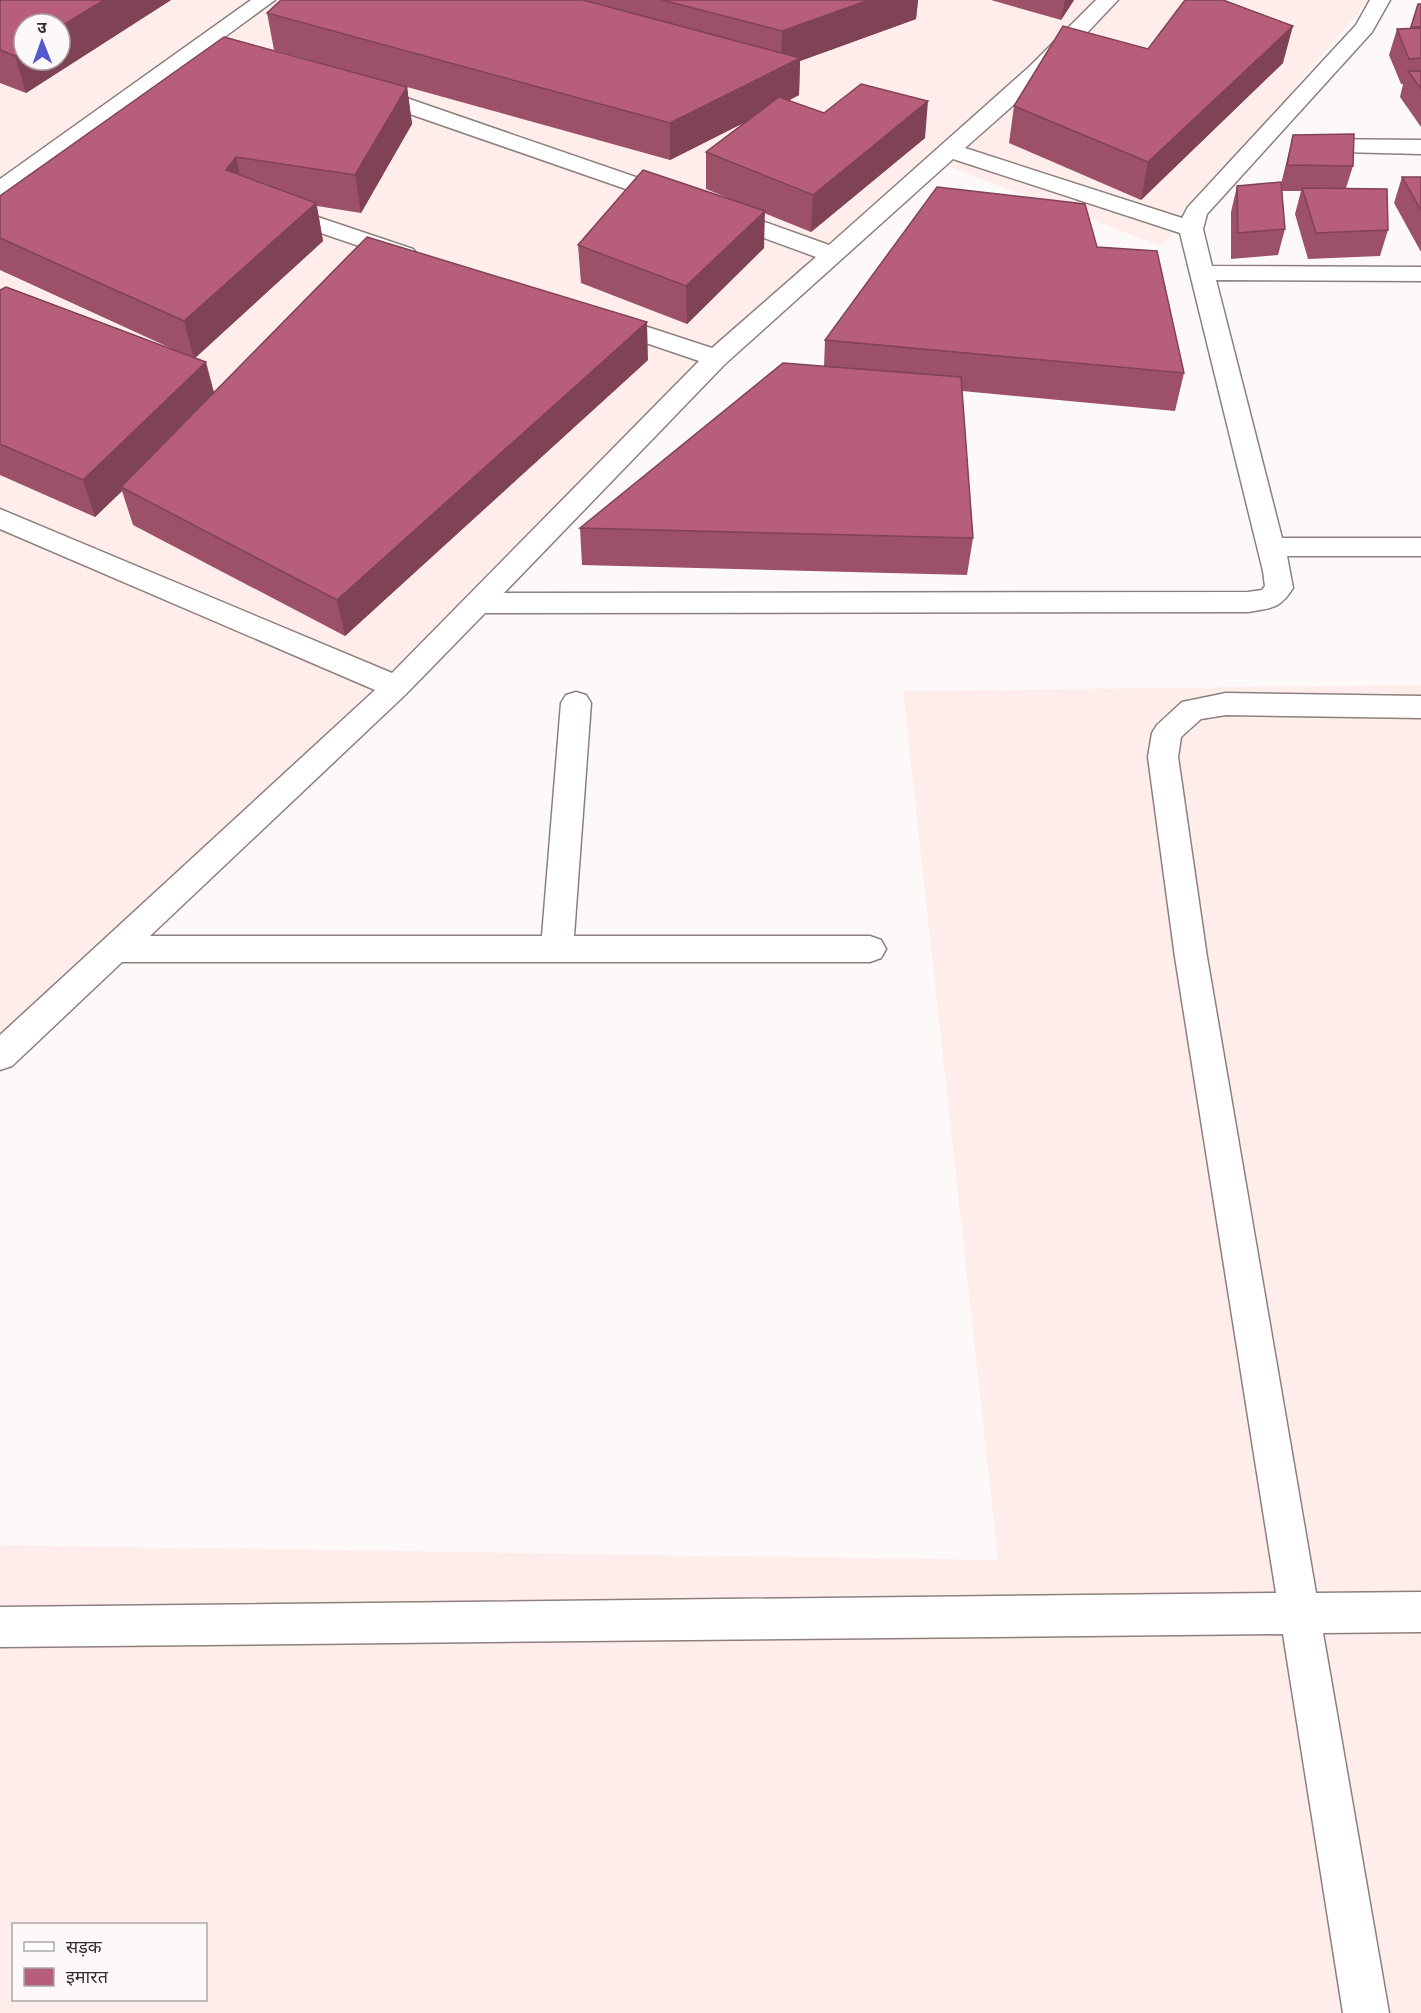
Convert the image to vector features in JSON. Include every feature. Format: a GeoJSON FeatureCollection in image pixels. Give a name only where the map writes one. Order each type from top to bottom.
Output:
{"type":"FeatureCollection","features":[{"type":"Feature","properties":{"kind":"street"},"geometry":{"type":"LineString","coordinates":[[0,190],[265,0]]}},
{"type":"Feature","properties":{"kind":"street"},"geometry":{"type":"LineString","coordinates":[[0,1056],[396,687],[716,358],[1036,72],[1108,0]]}},
{"type":"Feature","properties":{"kind":"street"},"geometry":{"type":"LineString","coordinates":[[480,603],[1248,602],[1271,598],[1279,588],[1191,230],[1196,212],[1365,28],[1378,0]]}},
{"type":"Feature","properties":{"kind":"street"},"geometry":{"type":"LineString","coordinates":[[351,86],[573,161],[831,254]]}},
{"type":"Feature","properties":{"kind":"street"},"geometry":{"type":"LineString","coordinates":[[1258,146],[1421,147]]}},
{"type":"Feature","properties":{"kind":"street"},"geometry":{"type":"LineString","coordinates":[[950,150],[1191,230]]}},
{"type":"Feature","properties":{"kind":"street"},"geometry":{"type":"LineString","coordinates":[[288,214],[431,262]]}},
{"type":"Feature","properties":{"kind":"street"},"geometry":{"type":"LineString","coordinates":[[1202,273],[1421,274]]}},
{"type":"Feature","properties":{"kind":"street"},"geometry":{"type":"LineString","coordinates":[[584,314],[716,358]]}},
{"type":"Feature","properties":{"kind":"street"},"geometry":{"type":"LineString","coordinates":[[0,518],[396,687]]}},
{"type":"Feature","properties":{"kind":"street"},"geometry":{"type":"LineString","coordinates":[[1270,547],[1421,547]]}},
{"type":"Feature","properties":{"kind":"street"},"geometry":{"type":"LineString","coordinates":[[557,950],[576,703]]}},
{"type":"Feature","properties":{"kind":"street"},"geometry":{"type":"LineString","coordinates":[[1366,2013],[1191,957],[1163,757],[1167,734],[1192,710],[1226,704],[1421,707]]}},
{"type":"Feature","properties":{"kind":"street"},"geometry":{"type":"LineString","coordinates":[[117,949],[870,949]]}},
{"type":"Feature","properties":{"kind":"street"},"geometry":{"type":"LineString","coordinates":[[0,1627],[1421,1612]]}},
{"type":"Feature","properties":{"kind":"shaded area"},"geometry":{"type":"Polygon","coordinates":[[[0,0],[1369,0],[1161,246],[946,166],[810,285],[0,1035],[0,0]]]}},
{"type":"Feature","properties":{"kind":"shaded area"},"geometry":{"type":"Polygon","coordinates":[[[1421,685],[1421,2013],[0,2013],[0,1545],[998,1560],[903,691],[1421,685]]]}},
{"type":"Feature","properties":{"kind":"building"},"geometry":{"type":"Polygon","coordinates":[[[0,0],[104,0],[72,20],[72,12],[12,12],[12,55],[0,50],[0,0]]]}},
{"type":"Feature","properties":{"kind":"building"},"geometry":{"type":"Polygon","coordinates":[[[281,0],[583,0],[800,58],[670,123],[267,13],[281,0]]]}},
{"type":"Feature","properties":{"kind":"building"},"geometry":{"type":"Polygon","coordinates":[[[662,0],[869,0],[782,31],[662,0]]]}},
{"type":"Feature","properties":{"kind":"building"},"geometry":{"type":"Polygon","coordinates":[[[1185,0],[1223,0],[1293,26],[1148,162],[1014,106],[1063,26],[1148,49],[1185,0]]]}},
{"type":"Feature","properties":{"kind":"building"},"geometry":{"type":"Polygon","coordinates":[[[1418,4],[1421,4],[1421,27],[1411,27],[1418,4]]]}},
{"type":"Feature","properties":{"kind":"building"},"geometry":{"type":"Polygon","coordinates":[[[1421,28],[1421,58],[1409,59],[1397,29],[1421,28]]]}},
{"type":"Feature","properties":{"kind":"building"},"geometry":{"type":"Polygon","coordinates":[[[224,37],[407,87],[355,175],[236,157],[226,170],[316,203],[184,321],[0,238],[0,196],[224,37]]]}},
{"type":"Feature","properties":{"kind":"building"},"geometry":{"type":"Polygon","coordinates":[[[1408,71],[1421,71],[1421,89],[1408,71]]]}},
{"type":"Feature","properties":{"kind":"building"},"geometry":{"type":"Polygon","coordinates":[[[861,84],[928,101],[813,195],[706,152],[779,97],[824,113],[861,84]]]}},
{"type":"Feature","properties":{"kind":"building"},"geometry":{"type":"Polygon","coordinates":[[[1354,134],[1353,166],[1287,165],[1293,135],[1354,134]]]}},
{"type":"Feature","properties":{"kind":"building"},"geometry":{"type":"Polygon","coordinates":[[[643,170],[765,211],[686,286],[578,245],[643,170]]]}},
{"type":"Feature","properties":{"kind":"building"},"geometry":{"type":"Polygon","coordinates":[[[1402,177],[1421,177],[1421,210],[1402,177]]]}},
{"type":"Feature","properties":{"kind":"building"},"geometry":{"type":"Polygon","coordinates":[[[1281,182],[1285,229],[1238,233],[1237,186],[1281,182]]]}},
{"type":"Feature","properties":{"kind":"building"},"geometry":{"type":"Polygon","coordinates":[[[937,187],[1085,204],[1097,247],[1157,251],[1184,373],[825,340],[937,187]]]}},
{"type":"Feature","properties":{"kind":"building"},"geometry":{"type":"Polygon","coordinates":[[[1302,188],[1387,189],[1388,230],[1316,233],[1302,188]]]}},
{"type":"Feature","properties":{"kind":"building"},"geometry":{"type":"Polygon","coordinates":[[[367,237],[647,322],[337,600],[121,487],[367,237]]]}},
{"type":"Feature","properties":{"kind":"building"},"geometry":{"type":"Polygon","coordinates":[[[6,287],[206,362],[83,480],[0,444],[0,290],[6,287]]]}},
{"type":"Feature","properties":{"kind":"building"},"geometry":{"type":"Polygon","coordinates":[[[783,363],[961,377],[973,538],[580,528],[783,363]]]}}]}
